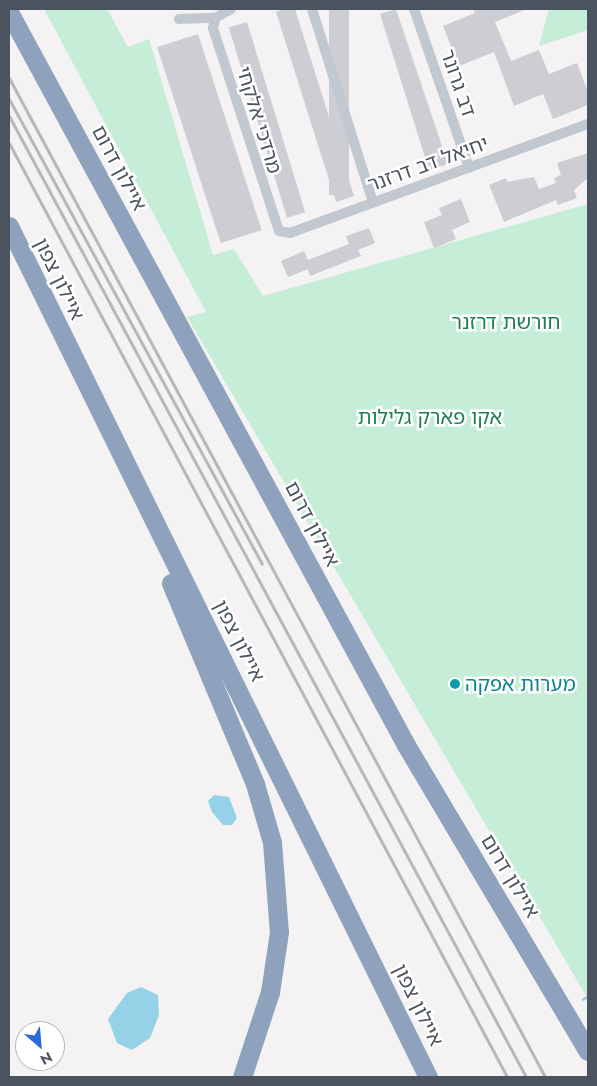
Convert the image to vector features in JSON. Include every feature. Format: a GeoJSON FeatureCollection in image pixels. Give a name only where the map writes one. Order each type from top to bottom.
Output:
{"type":"FeatureCollection","features":[{"type":"Feature","properties":{"kind":"highway","name":"איילון דרום"},"geometry":{"type":"LineString","coordinates":[[9,12],[406,745],[588,1051]]}},
{"type":"Feature","properties":{"kind":"highway","name":"איילון צפון"},"geometry":{"type":"LineString","coordinates":[[9,226],[116,450],[371,960],[426,1077]]}},
{"type":"Feature","properties":{"kind":"highway"},"geometry":{"type":"LineString","coordinates":[[116,450],[255,784],[272,842],[278,932],[270,992],[242,1077]]}},
{"type":"Feature","properties":{"kind":"street"},"geometry":{"type":"LineString","coordinates":[[179,19],[215,18],[231,9]]}},
{"type":"Feature","properties":{"kind":"street"},"geometry":{"type":"LineString","coordinates":[[312,9],[373,202]]}},
{"type":"Feature","properties":{"kind":"street","name":"דב גרונר"},"geometry":{"type":"LineString","coordinates":[[414,9],[469,168]]}},
{"type":"Feature","properties":{"kind":"street","name":"מרדכי אלקחי"},"geometry":{"type":"LineString","coordinates":[[215,18],[213,28],[278,231]]}},
{"type":"Feature","properties":{"kind":"street","name":"יחיאל דב דרזנר"},"geometry":{"type":"LineString","coordinates":[[278,231],[290,233],[588,124]]}},
{"type":"Feature","properties":{"kind":"green space","name":"אקו פארק גלילות"},"geometry":{"type":"Polygon","coordinates":[[[44,9],[107,9],[128,47],[149,39],[213,255],[234,249],[263,296],[588,204],[588,999],[187,317],[206,312],[44,9]]]}},
{"type":"Feature","properties":{"kind":"green space"},"geometry":{"type":"Polygon","coordinates":[[[549,9],[588,9],[588,30],[539,46],[549,9]]]}},
{"type":"Feature","properties":{"kind":"water"},"geometry":{"type":"Polygon","coordinates":[[[214,795],[229,797],[237,818],[232,825],[223,825],[212,812],[208,801],[214,795]]]}},
{"type":"Feature","properties":{"kind":"water"},"geometry":{"type":"Polygon","coordinates":[[[141,987],[158,995],[159,1015],[150,1038],[132,1050],[117,1043],[108,1019],[127,993],[141,987]]]}},
{"type":"Feature","properties":{"kind":"building"},"geometry":{"type":"Polygon","coordinates":[[[284,9],[295,9],[354,196],[336,202],[276,12],[284,9]]]}},
{"type":"Feature","properties":{"kind":"building"},"geometry":{"type":"Polygon","coordinates":[[[329,9],[349,9],[349,195],[329,195],[329,9]]]}},
{"type":"Feature","properties":{"kind":"building"},"geometry":{"type":"Polygon","coordinates":[[[396,9],[448,164],[429,170],[380,14],[396,9]]]}},
{"type":"Feature","properties":{"kind":"building"},"geometry":{"type":"Polygon","coordinates":[[[473,9],[527,9],[495,22],[511,61],[539,50],[549,74],[577,63],[588,92],[588,105],[553,119],[543,94],[514,106],[494,52],[459,66],[443,26],[475,13],[473,9]]]}},
{"type":"Feature","properties":{"kind":"building"},"geometry":{"type":"Polygon","coordinates":[[[247,22],[305,212],[287,218],[229,28],[247,22]]]}},
{"type":"Feature","properties":{"kind":"building"},"geometry":{"type":"Polygon","coordinates":[[[198,34],[262,230],[221,243],[157,47],[198,34]]]}},
{"type":"Feature","properties":{"kind":"building"},"geometry":{"type":"Polygon","coordinates":[[[588,153],[588,178],[574,190],[577,198],[558,205],[556,200],[504,222],[489,185],[506,178],[507,182],[534,177],[539,189],[556,183],[554,178],[561,175],[557,163],[588,153]]]}},
{"type":"Feature","properties":{"kind":"building"},"geometry":{"type":"Polygon","coordinates":[[[461,199],[470,222],[452,230],[456,239],[434,248],[424,222],[442,215],[439,208],[461,199]]]}},
{"type":"Feature","properties":{"kind":"building"},"geometry":{"type":"Polygon","coordinates":[[[369,228],[375,243],[358,250],[361,256],[310,276],[308,269],[288,277],[281,261],[304,251],[308,260],[349,244],[346,236],[369,228]]]}},
{"type":"Feature","properties":{"kind":"waterway"},"geometry":{"type":"LineString","coordinates":[[583,999],[588,996]]}},
{"type":"Feature","properties":{"kind":"railway"},"geometry":{"type":"LineString","coordinates":[[9,78],[545,1077]]}},
{"type":"Feature","properties":{"kind":"railway"},"geometry":{"type":"LineString","coordinates":[[9,99],[262,564]]}},
{"type":"Feature","properties":{"kind":"railway"},"geometry":{"type":"LineString","coordinates":[[9,116],[526,1077]]}},
{"type":"Feature","properties":{"kind":"railway"},"geometry":{"type":"LineString","coordinates":[[9,143],[507,1077]]}},
{"type":"Feature","properties":{"kind":"place","name":"מערות אפקה"},"geometry":{"type":"Point","coordinates":[455,684]}},
{"type":"Feature","properties":{"kind":"park label","name":"חורשת דרזנר"},"geometry":{"type":"Point","coordinates":[506,322]}}]}
